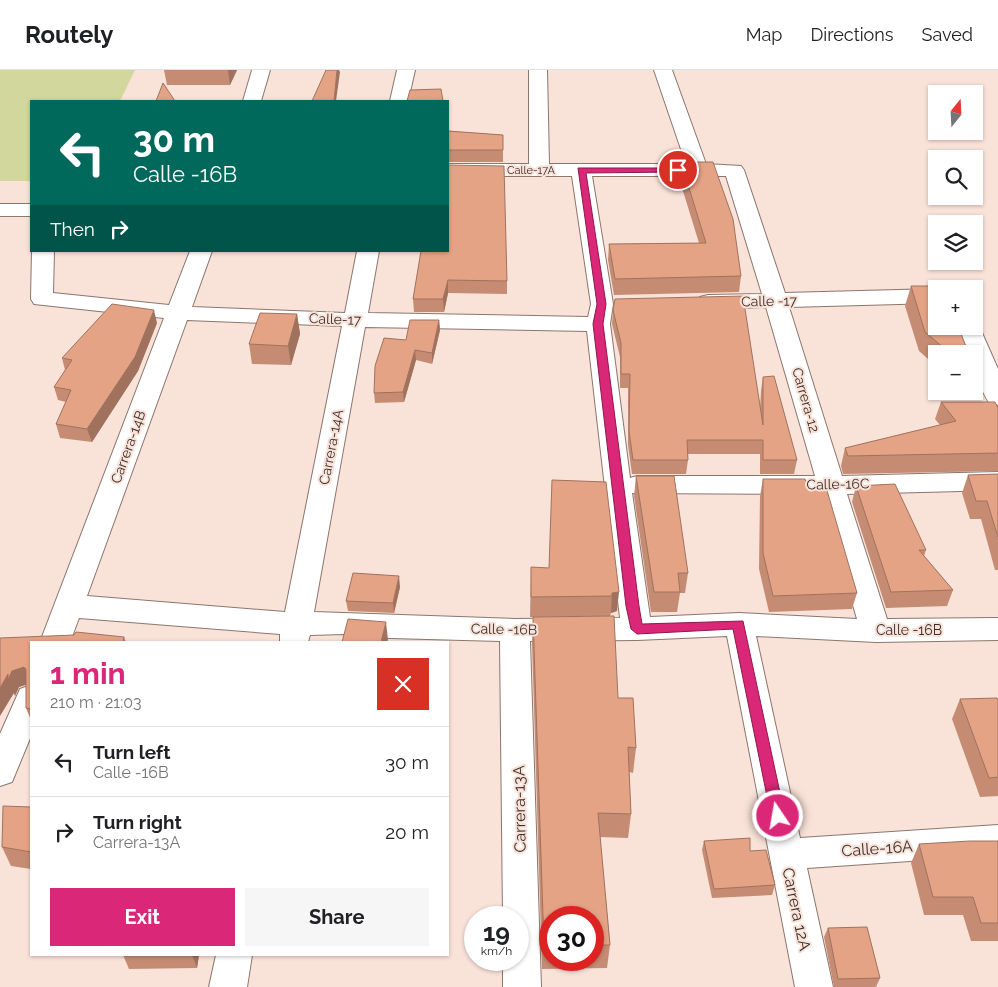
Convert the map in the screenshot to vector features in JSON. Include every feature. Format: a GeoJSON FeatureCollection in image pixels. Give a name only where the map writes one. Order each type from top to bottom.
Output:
{"type":"FeatureCollection","features":[{"type":"Feature","properties":{"kind":"street"},"geometry":{"type":"LineString","coordinates":[[252,100],[261,70]]}},
{"type":"Feature","properties":{"kind":"street"},"geometry":{"type":"LineString","coordinates":[[399,100],[406,70]]}},
{"type":"Feature","properties":{"kind":"street"},"geometry":{"type":"LineString","coordinates":[[538,70],[539,170]]}},
{"type":"Feature","properties":{"kind":"street"},"geometry":{"type":"LineString","coordinates":[[663,70],[698,170]]}},
{"type":"Feature","properties":{"kind":"street","name":"Calle-17A"},"geometry":{"type":"LineString","coordinates":[[449,170],[734,170]]}},
{"type":"Feature","properties":{"kind":"street"},"geometry":{"type":"LineString","coordinates":[[581,170],[607,311],[619,485],[632,606],[637,629]]}},
{"type":"Feature","properties":{"kind":"street","name":"Carrera-12"},"geometry":{"type":"LineString","coordinates":[[734,170],[778,301],[830,485],[876,631]]}},
{"type":"Feature","properties":{"kind":"street"},"geometry":{"type":"LineString","coordinates":[[0,210],[30,210]]}},
{"type":"Feature","properties":{"kind":"street","name":"Calle-17"},"geometry":{"type":"LineString","coordinates":[[43,252],[42,299],[178,313],[355,320],[607,311]]}},
{"type":"Feature","properties":{"kind":"street","name":"Carrera-14B"},"geometry":{"type":"LineString","coordinates":[[55,641],[201,252]]}},
{"type":"Feature","properties":{"kind":"street","name":"Carrera-14A"},"geometry":{"type":"LineString","coordinates":[[296,633],[368,252]]}},
{"type":"Feature","properties":{"kind":"street","name":"Calle -17"},"geometry":{"type":"LineString","coordinates":[[690,302],[928,296]]}},
{"type":"Feature","properties":{"kind":"street"},"geometry":{"type":"LineString","coordinates":[[971,335],[998,397]]}},
{"type":"Feature","properties":{"kind":"street","name":"Calle-16C"},"geometry":{"type":"LineString","coordinates":[[619,485],[830,485],[998,481]]}},
{"type":"Feature","properties":{"kind":"street","name":"Calle -16B"},"geometry":{"type":"LineString","coordinates":[[70,606],[296,633],[637,629],[738,624],[876,631],[998,629]]}},
{"type":"Feature","properties":{"kind":"street","name":"Carrera 12A"},"geometry":{"type":"LineString","coordinates":[[738,624],[814,987]]}},
{"type":"Feature","properties":{"kind":"street","name":"Carrera-13A"},"geometry":{"type":"LineString","coordinates":[[515,630],[522,987]]}},
{"type":"Feature","properties":{"kind":"street"},"geometry":{"type":"LineString","coordinates":[[0,772],[30,700]]}},
{"type":"Feature","properties":{"kind":"street","name":"Calle-16A"},"geometry":{"type":"LineString","coordinates":[[786,854],[998,840]]}},
{"type":"Feature","properties":{"kind":"street"},"geometry":{"type":"LineString","coordinates":[[228,987],[234,956]]}},
{"type":"Feature","properties":{"kind":"green space"},"geometry":{"type":"Polygon","coordinates":[[[0,70],[135,70],[120,100],[30,100],[30,181],[0,181],[0,70]]]}},
{"type":"Feature","properties":{"kind":"building"},"geometry":{"type":"Polygon","coordinates":[[[326,70],[337,70],[334,100],[312,100],[326,70]]]}},
{"type":"Feature","properties":{"kind":"building"},"geometry":{"type":"Polygon","coordinates":[[[163,83],[174,100],[156,100],[163,83]]]}},
{"type":"Feature","properties":{"kind":"building"},"geometry":{"type":"Polygon","coordinates":[[[441,89],[443,100],[407,100],[410,90],[441,89]]]}},
{"type":"Feature","properties":{"kind":"building"},"geometry":{"type":"Polygon","coordinates":[[[449,131],[503,135],[503,150],[449,150],[449,131]]]}},
{"type":"Feature","properties":{"kind":"building"},"geometry":{"type":"Polygon","coordinates":[[[681,162],[713,162],[733,219],[741,276],[615,279],[609,244],[706,243],[681,162]]]}},
{"type":"Feature","properties":{"kind":"building"},"geometry":{"type":"Polygon","coordinates":[[[449,165],[504,166],[507,281],[448,280],[443,299],[413,299],[421,252],[449,252],[449,165]]]}},
{"type":"Feature","properties":{"kind":"building"},"geometry":{"type":"Polygon","coordinates":[[[911,286],[928,286],[928,335],[925,332],[911,286]]]}},
{"type":"Feature","properties":{"kind":"building"},"geometry":{"type":"Polygon","coordinates":[[[743,296],[763,425],[763,377],[774,376],[797,460],[763,460],[763,440],[687,440],[688,460],[633,460],[629,431],[630,374],[621,374],[621,343],[613,310],[615,299],[743,296]]]}},
{"type":"Feature","properties":{"kind":"building"},"geometry":{"type":"Polygon","coordinates":[[[112,304],[154,310],[135,357],[87,429],[56,424],[71,390],[54,387],[72,360],[62,358],[112,304]]]}},
{"type":"Feature","properties":{"kind":"building"},"geometry":{"type":"Polygon","coordinates":[[[260,313],[297,314],[288,346],[249,344],[260,313]]]}},
{"type":"Feature","properties":{"kind":"building"},"geometry":{"type":"Polygon","coordinates":[[[410,320],[439,320],[432,353],[415,350],[403,392],[374,393],[375,366],[384,338],[406,340],[410,320]]]}},
{"type":"Feature","properties":{"kind":"building"},"geometry":{"type":"Polygon","coordinates":[[[929,335],[962,335],[965,345],[940,345],[929,335]]]}},
{"type":"Feature","properties":{"kind":"building"},"geometry":{"type":"Polygon","coordinates":[[[941,402],[995,402],[998,408],[998,453],[848,456],[845,448],[956,421],[941,402]]]}},
{"type":"Feature","properties":{"kind":"building"},"geometry":{"type":"Polygon","coordinates":[[[998,474],[998,537],[987,501],[976,501],[968,475],[998,474]]]}},
{"type":"Feature","properties":{"kind":"building"},"geometry":{"type":"Polygon","coordinates":[[[636,476],[674,476],[688,573],[678,573],[680,592],[654,592],[636,476]]]}},
{"type":"Feature","properties":{"kind":"building"},"geometry":{"type":"Polygon","coordinates":[[[763,479],[805,479],[808,488],[826,487],[857,593],[773,596],[763,553],[763,479]]]}},
{"type":"Feature","properties":{"kind":"building"},"geometry":{"type":"Polygon","coordinates":[[[552,480],[606,482],[619,592],[612,593],[612,596],[531,597],[531,567],[549,568],[552,480]]]}},
{"type":"Feature","properties":{"kind":"building"},"geometry":{"type":"Polygon","coordinates":[[[895,484],[926,550],[919,550],[953,590],[891,592],[856,486],[895,484]]]}},
{"type":"Feature","properties":{"kind":"building"},"geometry":{"type":"Polygon","coordinates":[[[353,573],[399,576],[393,603],[346,601],[353,573]]]}},
{"type":"Feature","properties":{"kind":"building"},"geometry":{"type":"Polygon","coordinates":[[[614,616],[618,698],[633,698],[636,748],[628,747],[631,814],[598,813],[610,945],[604,945],[604,906],[543,906],[533,617],[614,616]]]}},
{"type":"Feature","properties":{"kind":"building"},"geometry":{"type":"Polygon","coordinates":[[[348,619],[386,622],[381,641],[342,641],[348,619]]]}},
{"type":"Feature","properties":{"kind":"building"},"geometry":{"type":"Polygon","coordinates":[[[76,632],[124,637],[123,641],[30,641],[30,709],[26,708],[26,669],[24,667],[12,671],[8,680],[8,674],[0,688],[0,638],[74,635],[76,632]]]}},
{"type":"Feature","properties":{"kind":"building"},"geometry":{"type":"Polygon","coordinates":[[[997,698],[998,777],[989,778],[960,699],[997,698]]]}},
{"type":"Feature","properties":{"kind":"building"},"geometry":{"type":"Polygon","coordinates":[[[3,806],[30,807],[30,852],[2,847],[3,806]]]}},
{"type":"Feature","properties":{"kind":"building"},"geometry":{"type":"Polygon","coordinates":[[[750,838],[750,851],[766,850],[775,885],[714,889],[704,841],[750,838]]]}},
{"type":"Feature","properties":{"kind":"building"},"geometry":{"type":"Polygon","coordinates":[[[998,841],[998,923],[981,923],[973,897],[933,897],[919,844],[998,841]]]}},
{"type":"Feature","properties":{"kind":"building"},"geometry":{"type":"Polygon","coordinates":[[[867,927],[880,978],[838,979],[828,928],[867,927]]]}},
{"type":"Feature","properties":{"kind":"route"},"geometry":{"type":"LineString","coordinates":[[678,170],[581,170],[602,304],[598,324],[619,485],[632,606],[637,629],[738,624],[778,816]]}}]}
